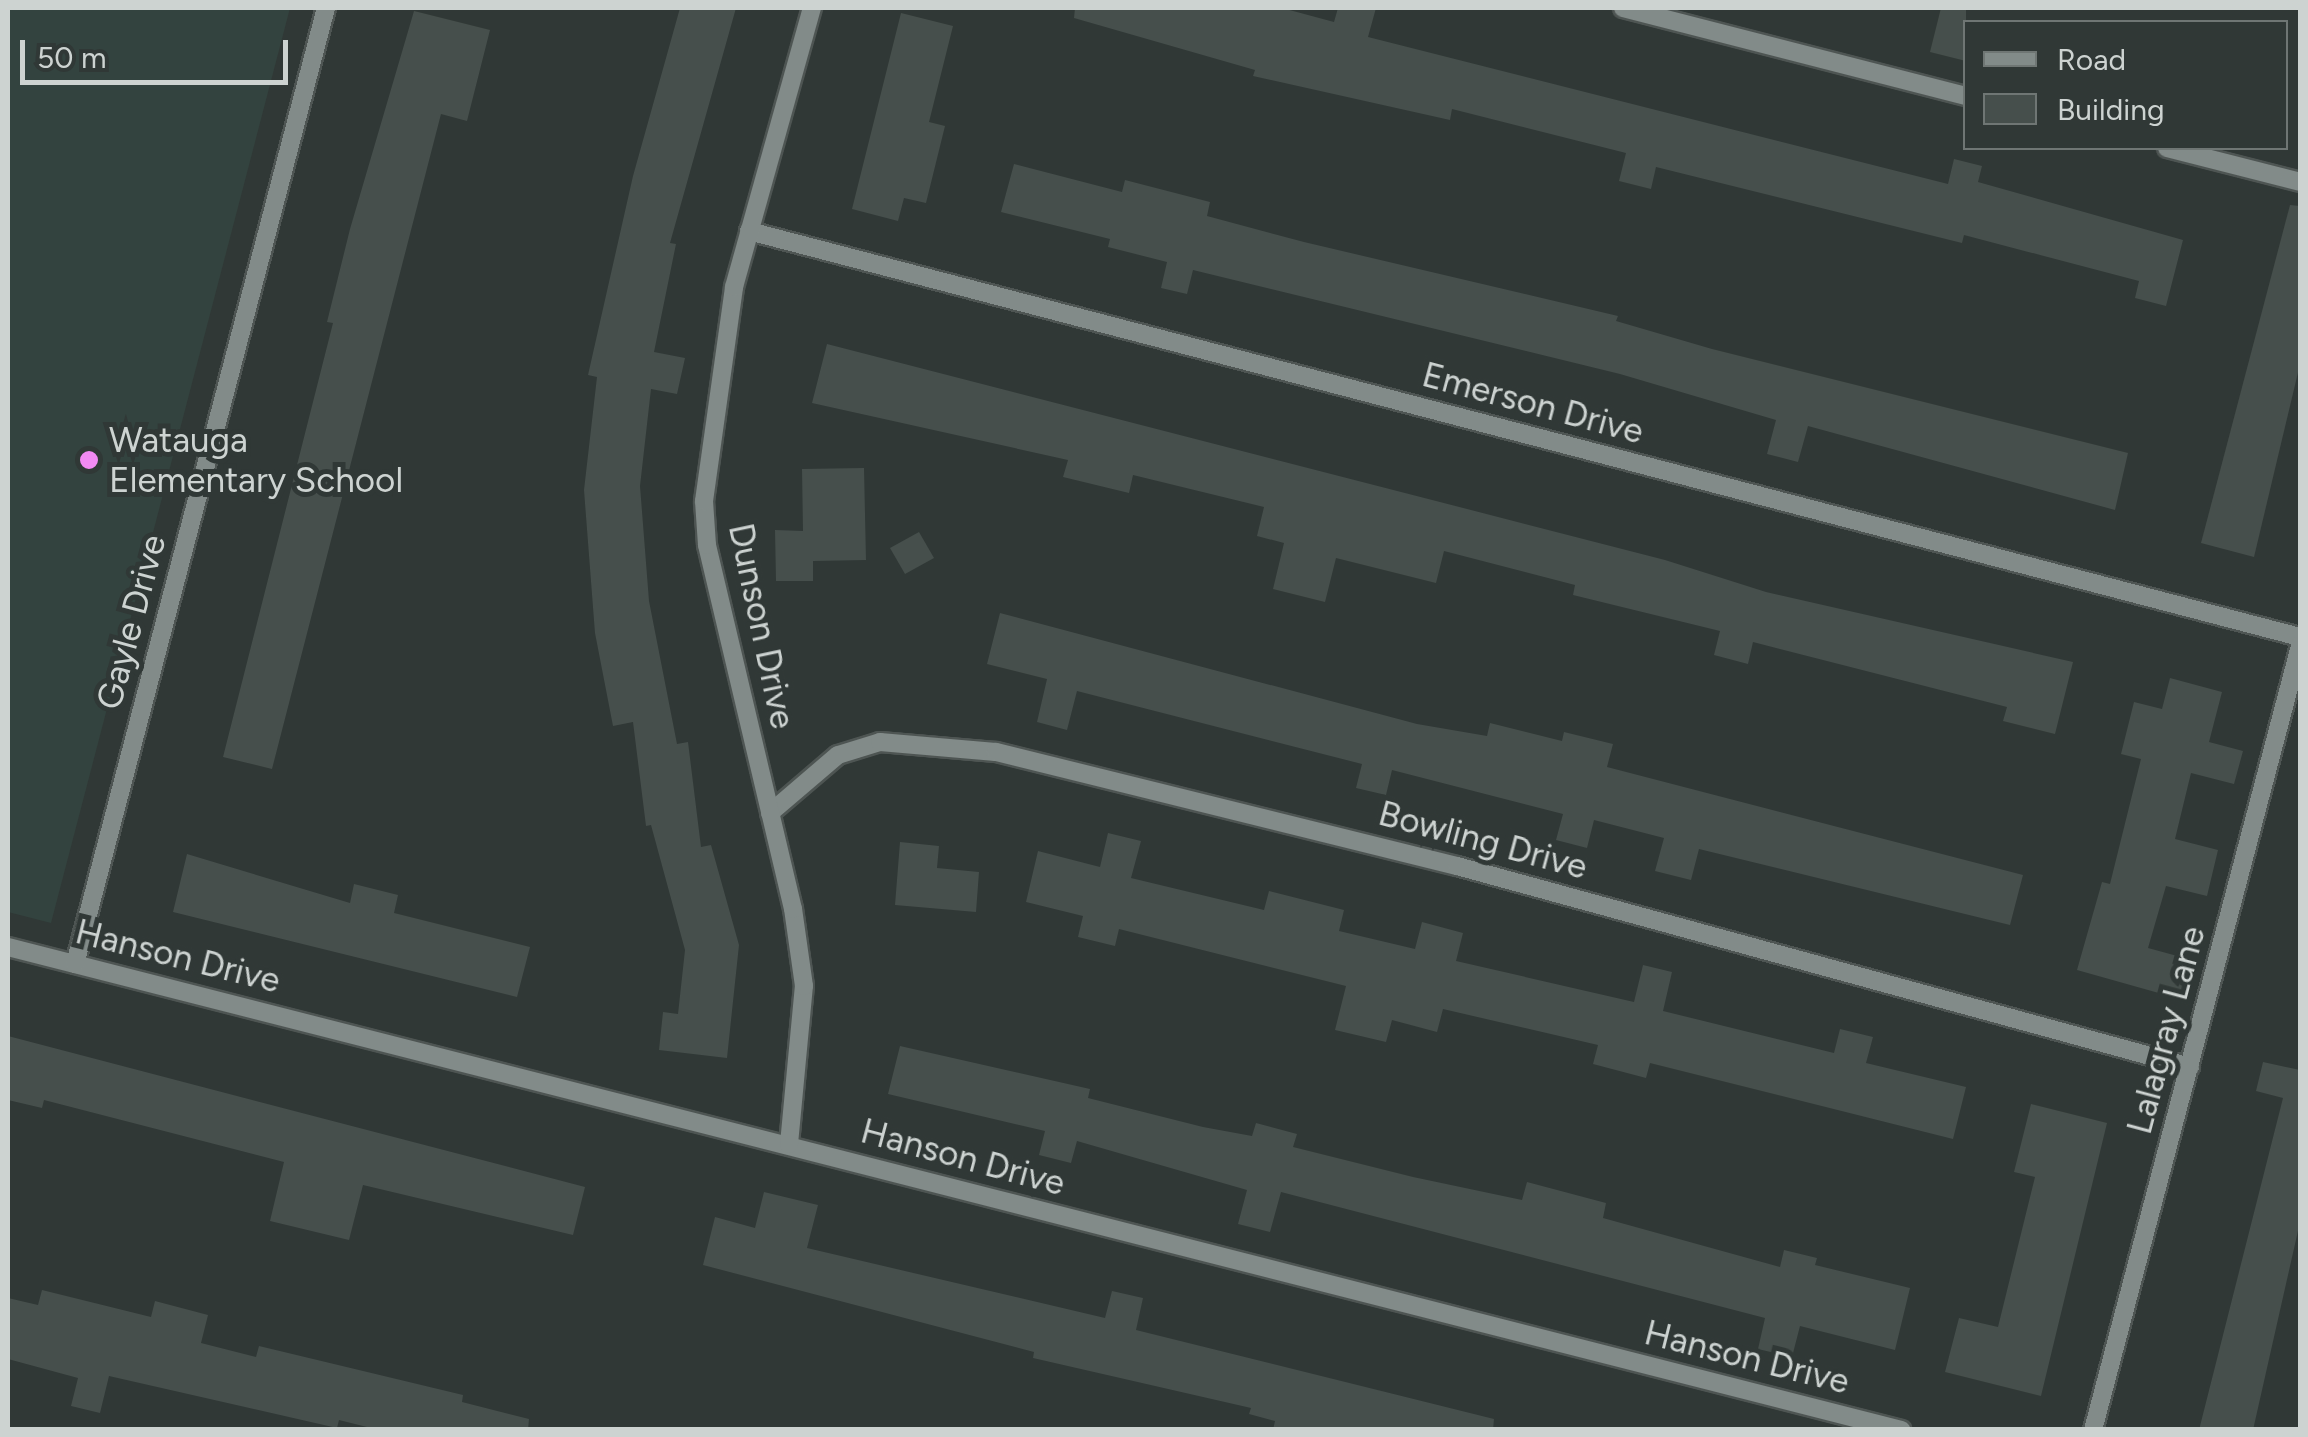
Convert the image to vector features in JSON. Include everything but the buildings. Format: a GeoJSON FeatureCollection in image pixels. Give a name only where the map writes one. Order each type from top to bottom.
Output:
{"type":"FeatureCollection","features":[{"type":"Feature","properties":{"kind":"street","name":"Gayle Drive"},"geometry":{"type":"LineString","coordinates":[[74,964],[326,8]]}},
{"type":"Feature","properties":{"kind":"street","name":"Dunson Drive"},"geometry":{"type":"LineString","coordinates":[[789,1144],[804,986],[770,812],[707,545],[704,502],[734,288],[812,8]]}},
{"type":"Feature","properties":{"kind":"street"},"geometry":{"type":"LineString","coordinates":[[1623,8],[1963,95]]}},
{"type":"Feature","properties":{"kind":"street"},"geometry":{"type":"LineString","coordinates":[[2176,150],[2300,182]]}},
{"type":"Feature","properties":{"kind":"street","name":"Emerson Drive"},"geometry":{"type":"LineString","coordinates":[[750,231],[2300,637]]}},
{"type":"Feature","properties":{"kind":"street","name":"Lalagray Lane"},"geometry":{"type":"LineString","coordinates":[[2093,1430],[2300,646]]}},
{"type":"Feature","properties":{"kind":"street","name":"Bowling Drive"},"geometry":{"type":"LineString","coordinates":[[770,812],[838,755],[880,742],[996,752],[1458,866],[2190,1067]]}},
{"type":"Feature","properties":{"kind":"street","name":"Hanson Drive"},"geometry":{"type":"LineString","coordinates":[[8,947],[1901,1430]]}},
{"type":"Feature","properties":{"kind":"shaded area","name":"Watauga Elementary School"},"geometry":{"type":"Polygon","coordinates":[[[8,8],[290,8],[51,923],[8,912],[8,8]]]}},
{"type":"Feature","properties":{"kind":"place","name":"Watauga Elementary School"},"geometry":{"type":"Point","coordinates":[89,460]}}]}
